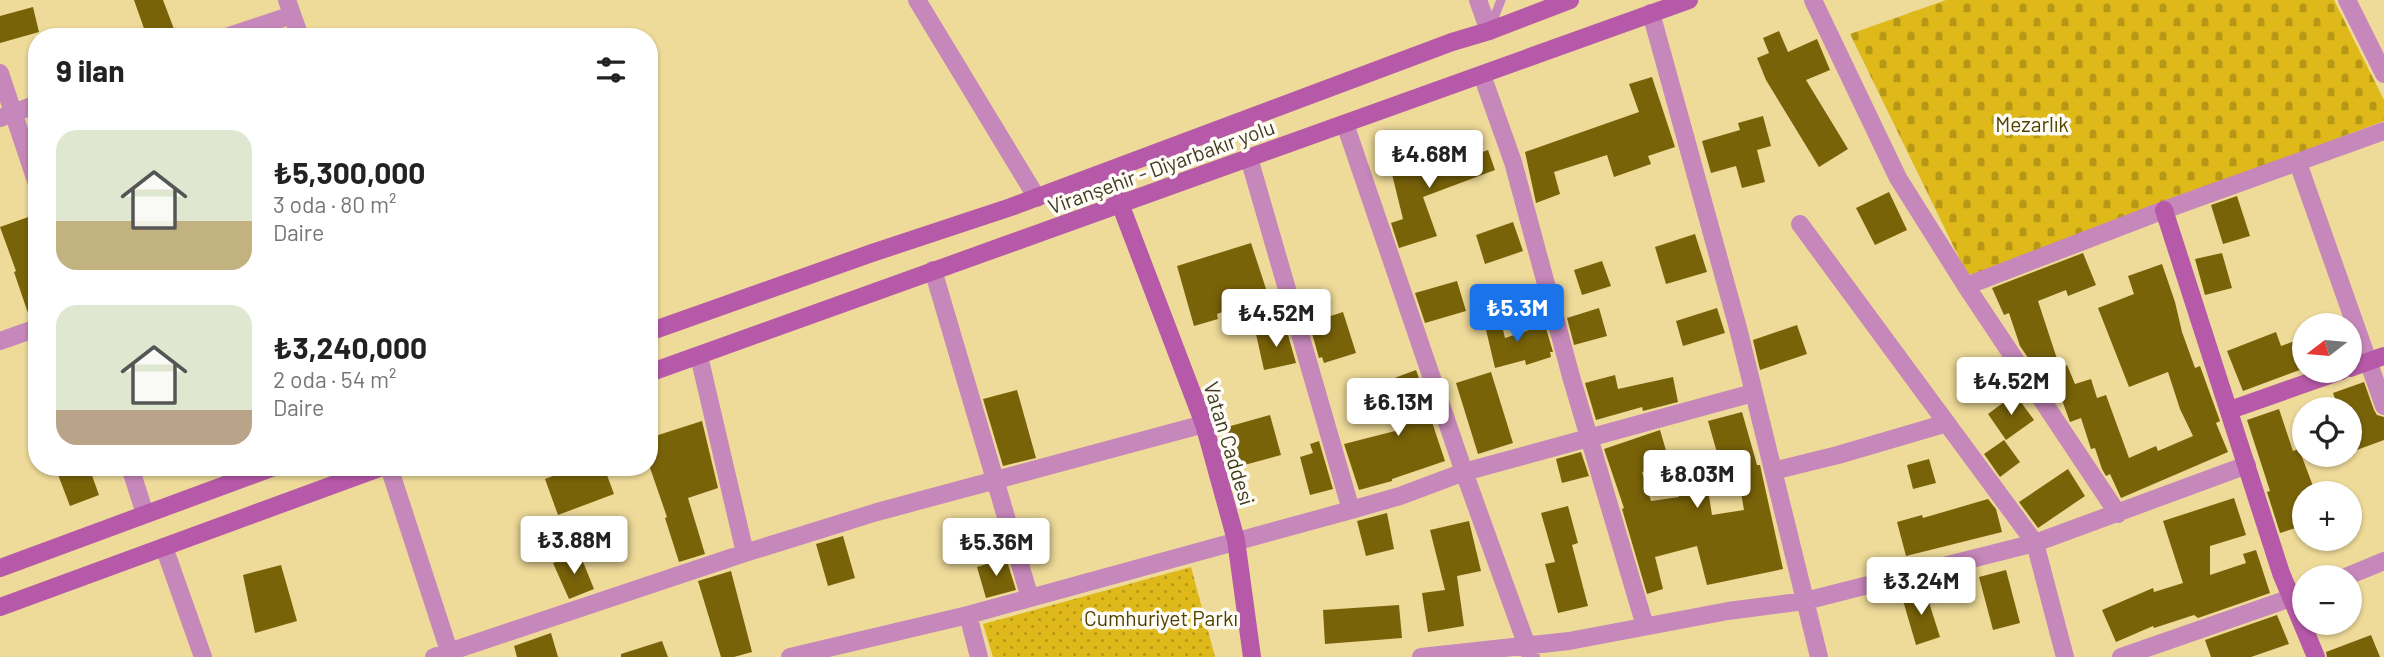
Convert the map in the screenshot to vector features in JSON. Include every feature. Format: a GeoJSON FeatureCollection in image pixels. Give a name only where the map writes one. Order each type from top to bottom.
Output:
{"type":"FeatureCollection","features":[{"type":"Feature","properties":{"kind":"main road","name":"Viranşehir - Diyarbakır yolu"},"geometry":{"type":"LineString","coordinates":[[658,329],[1037,198],[1570,0]]}},
{"type":"Feature","properties":{"kind":"main road","name":"Viranşehir - Diyarbakır yolu"},"geometry":{"type":"LineString","coordinates":[[658,370],[1689,0]]}},
{"type":"Feature","properties":{"kind":"main road","name":"Vatan Caddesi"},"geometry":{"type":"LineString","coordinates":[[1108,172],[1204,425],[1236,540],[1252,657]]}},
{"type":"Feature","properties":{"kind":"main road"},"geometry":{"type":"LineString","coordinates":[[2164,210],[2281,573],[2292,587]]}},
{"type":"Feature","properties":{"kind":"main road"},"geometry":{"type":"LineString","coordinates":[[2230,410],[2307,383]]}},
{"type":"Feature","properties":{"kind":"main road"},"geometry":{"type":"LineString","coordinates":[[0,568],[249,476]]}},
{"type":"Feature","properties":{"kind":"main road"},"geometry":{"type":"LineString","coordinates":[[0,607],[357,476]]}},
{"type":"Feature","properties":{"kind":"main road"},"geometry":{"type":"LineString","coordinates":[[2310,635],[2316,657]]}},
{"type":"Feature","properties":{"kind":"street"},"geometry":{"type":"LineString","coordinates":[[917,0],[1037,198]]}},
{"type":"Feature","properties":{"kind":"street"},"geometry":{"type":"LineString","coordinates":[[1478,0],[1489,31]]}},
{"type":"Feature","properties":{"kind":"street"},"geometry":{"type":"LineString","coordinates":[[1813,0],[1898,178],[1966,286],[2118,514]]}},
{"type":"Feature","properties":{"kind":"street"},"geometry":{"type":"LineString","coordinates":[[2347,0],[2384,74]]}},
{"type":"Feature","properties":{"kind":"street"},"geometry":{"type":"LineString","coordinates":[[246,28],[290,8],[297,28]]}},
{"type":"Feature","properties":{"kind":"street"},"geometry":{"type":"LineString","coordinates":[[1651,13],[1738,328],[1819,657]]}},
{"type":"Feature","properties":{"kind":"street"},"geometry":{"type":"LineString","coordinates":[[0,73],[6,116],[28,164]]}},
{"type":"Feature","properties":{"kind":"street"},"geometry":{"type":"LineString","coordinates":[[1482,75],[1513,162],[1572,380],[1645,626]]}},
{"type":"Feature","properties":{"kind":"street"},"geometry":{"type":"LineString","coordinates":[[6,116],[28,107]]}},
{"type":"Feature","properties":{"kind":"street"},"geometry":{"type":"LineString","coordinates":[[1345,124],[1464,472],[1529,651]]}},
{"type":"Feature","properties":{"kind":"street"},"geometry":{"type":"LineString","coordinates":[[1966,286],[2164,210],[2384,131]]}},
{"type":"Feature","properties":{"kind":"street"},"geometry":{"type":"LineString","coordinates":[[1250,159],[1351,510]]}},
{"type":"Feature","properties":{"kind":"street"},"geometry":{"type":"LineString","coordinates":[[2298,163],[2376,358],[2384,406]]}},
{"type":"Feature","properties":{"kind":"street"},"geometry":{"type":"LineString","coordinates":[[1800,224],[2035,543],[2065,657]]}},
{"type":"Feature","properties":{"kind":"street"},"geometry":{"type":"LineString","coordinates":[[933,270],[1030,598]]}},
{"type":"Feature","properties":{"kind":"street"},"geometry":{"type":"LineString","coordinates":[[0,341],[28,331]]}},
{"type":"Feature","properties":{"kind":"street"},"geometry":{"type":"LineString","coordinates":[[699,356],[745,552]]}},
{"type":"Feature","properties":{"kind":"street"},"geometry":{"type":"LineString","coordinates":[[790,657],[968,615],[1351,510],[1400,496],[1464,472],[1753,393]]}},
{"type":"Feature","properties":{"kind":"street"},"geometry":{"type":"LineString","coordinates":[[1773,471],[1947,423]]}},
{"type":"Feature","properties":{"kind":"street"},"geometry":{"type":"LineString","coordinates":[[392,476],[445,655],[745,552],[877,512],[1204,425]]}},
{"type":"Feature","properties":{"kind":"street"},"geometry":{"type":"LineString","coordinates":[[1422,657],[1529,651],[1645,626],[1805,601],[2035,543],[2247,465]]}},
{"type":"Feature","properties":{"kind":"street"},"geometry":{"type":"LineString","coordinates":[[134,476],[145,514]]}},
{"type":"Feature","properties":{"kind":"street"},"geometry":{"type":"LineString","coordinates":[[164,547],[203,657]]}},
{"type":"Feature","properties":{"kind":"street"},"geometry":{"type":"LineString","coordinates":[[2362,570],[2384,561]]}},
{"type":"Feature","properties":{"kind":"street"},"geometry":{"type":"LineString","coordinates":[[2121,657],[2292,597]]}},
{"type":"Feature","properties":{"kind":"street"},"geometry":{"type":"LineString","coordinates":[[968,615],[979,657]]}},
{"type":"Feature","properties":{"kind":"lane"},"geometry":{"type":"LineString","coordinates":[[1489,31],[1500,0]]}},
{"type":"Feature","properties":{"kind":"green space","name":"Mezarlık"},"geometry":{"type":"Polygon","coordinates":[[[1946,0],[2334,0],[2384,100],[2384,121],[1975,274],[1967,274],[1850,34],[1946,0]]]}},
{"type":"Feature","properties":{"kind":"green space","name":"Cumhuriyet Parkı"},"geometry":{"type":"Polygon","coordinates":[[[1191,567],[1215,657],[993,657],[983,624],[1191,567]]]}},
{"type":"Feature","properties":{"kind":"building"},"geometry":{"type":"Polygon","coordinates":[[[134,0],[163,0],[174,28],[144,28],[134,0]]]}},
{"type":"Feature","properties":{"kind":"building"},"geometry":{"type":"Polygon","coordinates":[[[33,7],[38,28],[28,28],[28,35],[0,43],[0,16],[33,7]]]}},
{"type":"Feature","properties":{"kind":"building"},"geometry":{"type":"Polygon","coordinates":[[[1779,31],[1788,52],[1817,39],[1830,70],[1806,80],[1848,149],[1819,167],[1766,80],[1757,58],[1769,53],[1763,38],[1779,31]]]}},
{"type":"Feature","properties":{"kind":"building"},"geometry":{"type":"Polygon","coordinates":[[[1652,77],[1675,147],[1648,156],[1651,164],[1614,177],[1607,155],[1554,172],[1560,194],[1536,203],[1525,152],[1639,112],[1629,84],[1652,77]]]}},
{"type":"Feature","properties":{"kind":"building"},"geometry":{"type":"Polygon","coordinates":[[[1763,116],[1771,146],[1757,150],[1765,182],[1742,188],[1736,166],[1711,173],[1702,141],[1740,130],[1738,123],[1763,116]]]}},
{"type":"Feature","properties":{"kind":"building"},"geometry":{"type":"Polygon","coordinates":[[[1440,150],[1445,165],[1488,150],[1495,170],[1423,197],[1437,236],[1399,248],[1391,223],[1403,219],[1390,166],[1440,150]]]}},
{"type":"Feature","properties":{"kind":"building"},"geometry":{"type":"Polygon","coordinates":[[[1889,192],[1907,230],[1875,245],[1856,208],[1889,192]]]}},
{"type":"Feature","properties":{"kind":"building"},"geometry":{"type":"Polygon","coordinates":[[[2237,196],[2250,236],[2223,244],[2211,205],[2237,196]]]}},
{"type":"Feature","properties":{"kind":"building"},"geometry":{"type":"Polygon","coordinates":[[[28,217],[28,313],[14,272],[16,271],[0,227],[28,217]]]}},
{"type":"Feature","properties":{"kind":"building"},"geometry":{"type":"Polygon","coordinates":[[[1513,222],[1523,251],[1485,264],[1476,235],[1513,222]]]}},
{"type":"Feature","properties":{"kind":"building"},"geometry":{"type":"Polygon","coordinates":[[[1695,234],[1707,272],[1666,284],[1655,247],[1695,234]]]}},
{"type":"Feature","properties":{"kind":"building"},"geometry":{"type":"Polygon","coordinates":[[[1251,243],[1268,295],[1217,314],[1218,319],[1194,326],[1177,266],[1251,243]]]}},
{"type":"Feature","properties":{"kind":"building"},"geometry":{"type":"Polygon","coordinates":[[[2083,253],[2096,285],[2068,296],[2066,290],[2038,301],[2060,368],[2067,365],[2075,384],[2091,379],[2097,398],[2106,395],[2129,458],[2156,446],[2158,451],[2193,436],[2180,409],[2168,372],[2129,387],[2098,308],[2134,294],[2128,276],[2162,264],[2182,332],[2195,368],[2200,366],[2220,421],[2216,423],[2228,452],[2121,498],[2110,474],[2106,476],[2102,469],[2095,448],[2091,449],[2081,418],[2070,422],[2058,389],[2051,392],[2020,346],[2009,313],[2004,315],[1992,288],[2083,253]]]}},
{"type":"Feature","properties":{"kind":"building"},"geometry":{"type":"Polygon","coordinates":[[[2222,253],[2232,288],[2205,295],[2195,259],[2222,253]]]}},
{"type":"Feature","properties":{"kind":"building"},"geometry":{"type":"Polygon","coordinates":[[[1602,261],[1611,286],[1582,295],[1574,270],[1602,261]]]}},
{"type":"Feature","properties":{"kind":"building"},"geometry":{"type":"Polygon","coordinates":[[[1457,281],[1466,311],[1425,323],[1415,293],[1457,281]]]}},
{"type":"Feature","properties":{"kind":"building"},"geometry":{"type":"Polygon","coordinates":[[[1599,308],[1607,336],[1574,345],[1567,318],[1599,308]]]}},
{"type":"Feature","properties":{"kind":"building"},"geometry":{"type":"Polygon","coordinates":[[[1717,308],[1725,333],[1683,346],[1676,321],[1717,308]]]}},
{"type":"Feature","properties":{"kind":"building"},"geometry":{"type":"Polygon","coordinates":[[[1343,312],[1356,353],[1324,363],[1322,357],[1319,358],[1309,323],[1343,312]]]}},
{"type":"Feature","properties":{"kind":"building"},"geometry":{"type":"Polygon","coordinates":[[[1499,313],[1505,338],[1545,325],[1553,352],[1550,352],[1551,357],[1526,365],[1525,360],[1495,368],[1483,317],[1499,313]]]}},
{"type":"Feature","properties":{"kind":"building"},"geometry":{"type":"Polygon","coordinates":[[[1797,325],[1807,354],[1760,370],[1753,340],[1797,325]]]}},
{"type":"Feature","properties":{"kind":"building"},"geometry":{"type":"Polygon","coordinates":[[[1286,328],[1296,363],[1264,370],[1256,334],[1286,328]]]}},
{"type":"Feature","properties":{"kind":"building"},"geometry":{"type":"Polygon","coordinates":[[[2276,332],[2281,346],[2292,342],[2292,373],[2243,391],[2227,351],[2276,332]]]}},
{"type":"Feature","properties":{"kind":"building"},"geometry":{"type":"Polygon","coordinates":[[[1416,370],[1445,461],[1359,490],[1344,444],[1399,430],[1381,383],[1416,370]]]}},
{"type":"Feature","properties":{"kind":"building"},"geometry":{"type":"Polygon","coordinates":[[[1491,372],[1513,443],[1478,454],[1456,383],[1491,372]]]}},
{"type":"Feature","properties":{"kind":"building"},"geometry":{"type":"Polygon","coordinates":[[[1615,375],[1618,389],[1673,377],[1678,402],[1643,411],[1642,407],[1596,420],[1585,383],[1615,375]]]}},
{"type":"Feature","properties":{"kind":"building"},"geometry":{"type":"Polygon","coordinates":[[[2364,382],[2377,415],[2384,417],[2384,440],[2362,448],[2362,397],[2334,397],[2333,393],[2364,382]]]}},
{"type":"Feature","properties":{"kind":"building"},"geometry":{"type":"Polygon","coordinates":[[[1017,390],[1036,458],[1003,466],[983,399],[1017,390]]]}},
{"type":"Feature","properties":{"kind":"building"},"geometry":{"type":"Polygon","coordinates":[[[2015,394],[2034,420],[2006,440],[1988,414],[2015,394]]]}},
{"type":"Feature","properties":{"kind":"building"},"geometry":{"type":"Polygon","coordinates":[[[2279,409],[2292,448],[2292,467],[2306,467],[2311,481],[2292,481],[2292,529],[2280,533],[2267,492],[2270,491],[2247,420],[2279,409]]]}},
{"type":"Feature","properties":{"kind":"building"},"geometry":{"type":"Polygon","coordinates":[[[1742,412],[1757,465],[1760,465],[1783,569],[1707,585],[1697,546],[1655,557],[1663,589],[1647,594],[1622,509],[1624,508],[1604,449],[1660,430],[1670,464],[1642,472],[1651,501],[1679,497],[1677,482],[1706,477],[1712,515],[1744,510],[1736,463],[1721,467],[1708,421],[1742,412]]]}},
{"type":"Feature","properties":{"kind":"building"},"geometry":{"type":"Polygon","coordinates":[[[1270,415],[1281,455],[1237,467],[1227,427],[1270,415]]]}},
{"type":"Feature","properties":{"kind":"building"},"geometry":{"type":"Polygon","coordinates":[[[702,421],[718,488],[688,498],[705,554],[679,562],[653,476],[658,476],[658,435],[702,421]]]}},
{"type":"Feature","properties":{"kind":"building"},"geometry":{"type":"Polygon","coordinates":[[[2004,440],[2020,462],[2000,477],[1984,454],[2004,440]]]}},
{"type":"Feature","properties":{"kind":"building"},"geometry":{"type":"Polygon","coordinates":[[[1319,441],[1333,489],[1310,495],[1300,457],[1313,453],[1310,444],[1319,441]]]}},
{"type":"Feature","properties":{"kind":"building"},"geometry":{"type":"Polygon","coordinates":[[[1581,452],[1589,476],[1562,483],[1556,459],[1581,452]]]}},
{"type":"Feature","properties":{"kind":"building"},"geometry":{"type":"Polygon","coordinates":[[[1929,459],[1936,483],[1913,489],[1907,465],[1929,459]]]}},
{"type":"Feature","properties":{"kind":"building"},"geometry":{"type":"Polygon","coordinates":[[[2068,469],[2085,496],[2038,528],[2019,502],[2068,469]]]}},
{"type":"Feature","properties":{"kind":"building"},"geometry":{"type":"Polygon","coordinates":[[[58,476],[92,476],[99,495],[70,506],[58,476]]]}},
{"type":"Feature","properties":{"kind":"building"},"geometry":{"type":"Polygon","coordinates":[[[553,476],[607,476],[614,494],[558,515],[545,479],[553,476]]]}},
{"type":"Feature","properties":{"kind":"building"},"geometry":{"type":"Polygon","coordinates":[[[2234,498],[2246,535],[2210,546],[2210,575],[2246,563],[2243,554],[2256,550],[2270,593],[2198,618],[2194,615],[2154,628],[2153,626],[2116,642],[2102,610],[2153,588],[2154,592],[2183,583],[2163,521],[2234,498]]]}},
{"type":"Feature","properties":{"kind":"building"},"geometry":{"type":"Polygon","coordinates":[[[1988,499],[1996,509],[2002,532],[1906,556],[1897,522],[1922,515],[1923,518],[1988,499]]]}},
{"type":"Feature","properties":{"kind":"building"},"geometry":{"type":"Polygon","coordinates":[[[1568,506],[1578,543],[1572,545],[1588,606],[1558,613],[1545,564],[1555,562],[1541,513],[1568,506]]]}},
{"type":"Feature","properties":{"kind":"building"},"geometry":{"type":"Polygon","coordinates":[[[1387,513],[1394,549],[1366,556],[1357,521],[1387,513]]]}},
{"type":"Feature","properties":{"kind":"building"},"geometry":{"type":"Polygon","coordinates":[[[1469,521],[1481,571],[1457,576],[1464,626],[1428,632],[1422,593],[1445,590],[1430,530],[1469,521]]]}},
{"type":"Feature","properties":{"kind":"building"},"geometry":{"type":"Polygon","coordinates":[[[843,536],[855,578],[828,586],[816,544],[843,536]]]}},
{"type":"Feature","properties":{"kind":"building"},"geometry":{"type":"Polygon","coordinates":[[[579,552],[594,589],[569,599],[553,563],[579,552]]]}},
{"type":"Feature","properties":{"kind":"building"},"geometry":{"type":"Polygon","coordinates":[[[1006,558],[1016,590],[986,598],[977,567],[1006,558]]]}},
{"type":"Feature","properties":{"kind":"building"},"geometry":{"type":"Polygon","coordinates":[[[281,565],[297,621],[255,633],[243,575],[281,565]]]}},
{"type":"Feature","properties":{"kind":"building"},"geometry":{"type":"Polygon","coordinates":[[[2006,570],[2020,623],[1993,630],[1979,577],[2006,570]]]}},
{"type":"Feature","properties":{"kind":"building"},"geometry":{"type":"Polygon","coordinates":[[[731,571],[752,652],[721,657],[698,581],[731,571]]]}},
{"type":"Feature","properties":{"kind":"building"},"geometry":{"type":"Polygon","coordinates":[[[1925,590],[1940,637],[1916,645],[1902,597],[1925,590]]]}},
{"type":"Feature","properties":{"kind":"building"},"geometry":{"type":"Polygon","coordinates":[[[1399,605],[1402,638],[1325,644],[1323,610],[1399,605]]]}},
{"type":"Feature","properties":{"kind":"building"},"geometry":{"type":"Polygon","coordinates":[[[2277,615],[2289,644],[2251,657],[2211,657],[2205,640],[2277,615]]]}},
{"type":"Feature","properties":{"kind":"building"},"geometry":{"type":"Polygon","coordinates":[[[551,633],[558,657],[517,657],[514,646],[551,633]]]}},
{"type":"Feature","properties":{"kind":"building"},"geometry":{"type":"Polygon","coordinates":[[[2371,635],[2380,657],[2327,657],[2326,652],[2371,635]]]}},
{"type":"Feature","properties":{"kind":"building"},"geometry":{"type":"Polygon","coordinates":[[[662,641],[668,657],[621,657],[621,654],[662,641]]]}}]}
